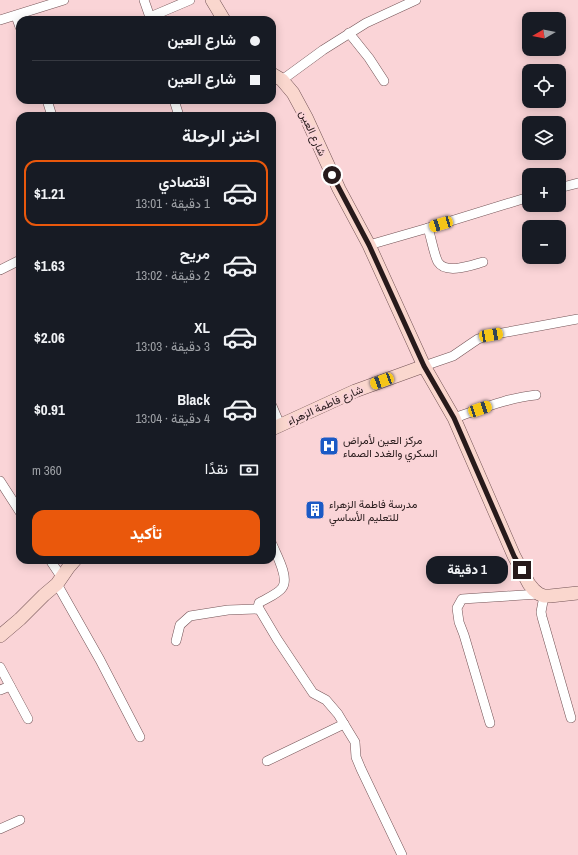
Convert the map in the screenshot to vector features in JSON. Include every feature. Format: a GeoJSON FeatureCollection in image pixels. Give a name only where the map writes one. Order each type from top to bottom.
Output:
{"type":"FeatureCollection","features":[{"type":"Feature","properties":{"kind":"street"},"geometry":{"type":"LineString","coordinates":[[0,20],[64,0]]}},
{"type":"Feature","properties":{"kind":"street"},"geometry":{"type":"LineString","coordinates":[[144,0],[149,16]]}},
{"type":"Feature","properties":{"kind":"street"},"geometry":{"type":"LineString","coordinates":[[154,16],[190,0]]}},
{"type":"Feature","properties":{"kind":"street"},"geometry":{"type":"LineString","coordinates":[[212,0],[222,16]]}},
{"type":"Feature","properties":{"kind":"street"},"geometry":{"type":"LineString","coordinates":[[277,77],[366,23],[416,0]]}},
{"type":"Feature","properties":{"kind":"street"},"geometry":{"type":"LineString","coordinates":[[349,33],[369,58],[384,81]]}},
{"type":"Feature","properties":{"kind":"street","name":"شارع العين"},"geometry":{"type":"LineString","coordinates":[[277,77],[293,93],[306,118],[339,189],[369,245],[424,366],[454,418],[514,556],[529,584],[541,595]]}},
{"type":"Feature","properties":{"kind":"street"},"geometry":{"type":"LineString","coordinates":[[566,186],[578,183]]}},
{"type":"Feature","properties":{"kind":"street"},"geometry":{"type":"LineString","coordinates":[[369,245],[522,199]]}},
{"type":"Feature","properties":{"kind":"street"},"geometry":{"type":"LineString","coordinates":[[428,228],[438,262],[445,268],[453,268],[483,262]]}},
{"type":"Feature","properties":{"kind":"street"},"geometry":{"type":"LineString","coordinates":[[0,270],[16,262]]}},
{"type":"Feature","properties":{"kind":"street"},"geometry":{"type":"LineString","coordinates":[[424,366],[453,356],[478,339],[491,335],[578,319]]}},
{"type":"Feature","properties":{"kind":"street","name":"شارع فاطمة الزهراء"},"geometry":{"type":"LineString","coordinates":[[276,427],[354,391],[424,366]]}},
{"type":"Feature","properties":{"kind":"street"},"geometry":{"type":"LineString","coordinates":[[454,418],[506,400],[536,395]]}},
{"type":"Feature","properties":{"kind":"street"},"geometry":{"type":"LineString","coordinates":[[0,481],[16,506]]}},
{"type":"Feature","properties":{"kind":"street"},"geometry":{"type":"LineString","coordinates":[[276,553],[285,578],[285,583],[283,588],[279,591],[258,603],[259,609],[308,687],[313,693],[326,700],[338,714],[355,742],[356,757],[360,769],[402,855]]}},
{"type":"Feature","properties":{"kind":"street"},"geometry":{"type":"LineString","coordinates":[[52,564],[59,581],[140,737]]}},
{"type":"Feature","properties":{"kind":"street"},"geometry":{"type":"LineString","coordinates":[[0,636],[20,619],[59,581],[72,564]]}},
{"type":"Feature","properties":{"kind":"street"},"geometry":{"type":"LineString","coordinates":[[490,723],[464,636],[458,622],[457,608],[462,599],[541,595],[550,596],[578,593]]}},
{"type":"Feature","properties":{"kind":"street"},"geometry":{"type":"LineString","coordinates":[[541,595],[542,618],[570,718]]}},
{"type":"Feature","properties":{"kind":"street"},"geometry":{"type":"LineString","coordinates":[[176,641],[180,625],[190,616],[228,610],[259,609]]}},
{"type":"Feature","properties":{"kind":"street"},"geometry":{"type":"LineString","coordinates":[[0,667],[28,719]]}},
{"type":"Feature","properties":{"kind":"street"},"geometry":{"type":"LineString","coordinates":[[0,690],[10,686]]}},
{"type":"Feature","properties":{"kind":"street"},"geometry":{"type":"LineString","coordinates":[[267,761],[344,724]]}},
{"type":"Feature","properties":{"kind":"street"},"geometry":{"type":"LineString","coordinates":[[0,829],[20,820]]}},
{"type":"Feature","properties":{"kind":"place","name":"مركز العين لأمراض السكري والغدد الصماء"},"geometry":{"type":"Point","coordinates":[329,446]}},
{"type":"Feature","properties":{"kind":"place","name":"مدرسة فاطمة الزهراء للتعليم الأساسي"},"geometry":{"type":"Point","coordinates":[315,510]}},
{"type":"Feature","properties":{"kind":"route"},"geometry":{"type":"LineString","coordinates":[[332,175],[369,245],[424,366],[454,418],[514,556],[522,570]]}}]}
